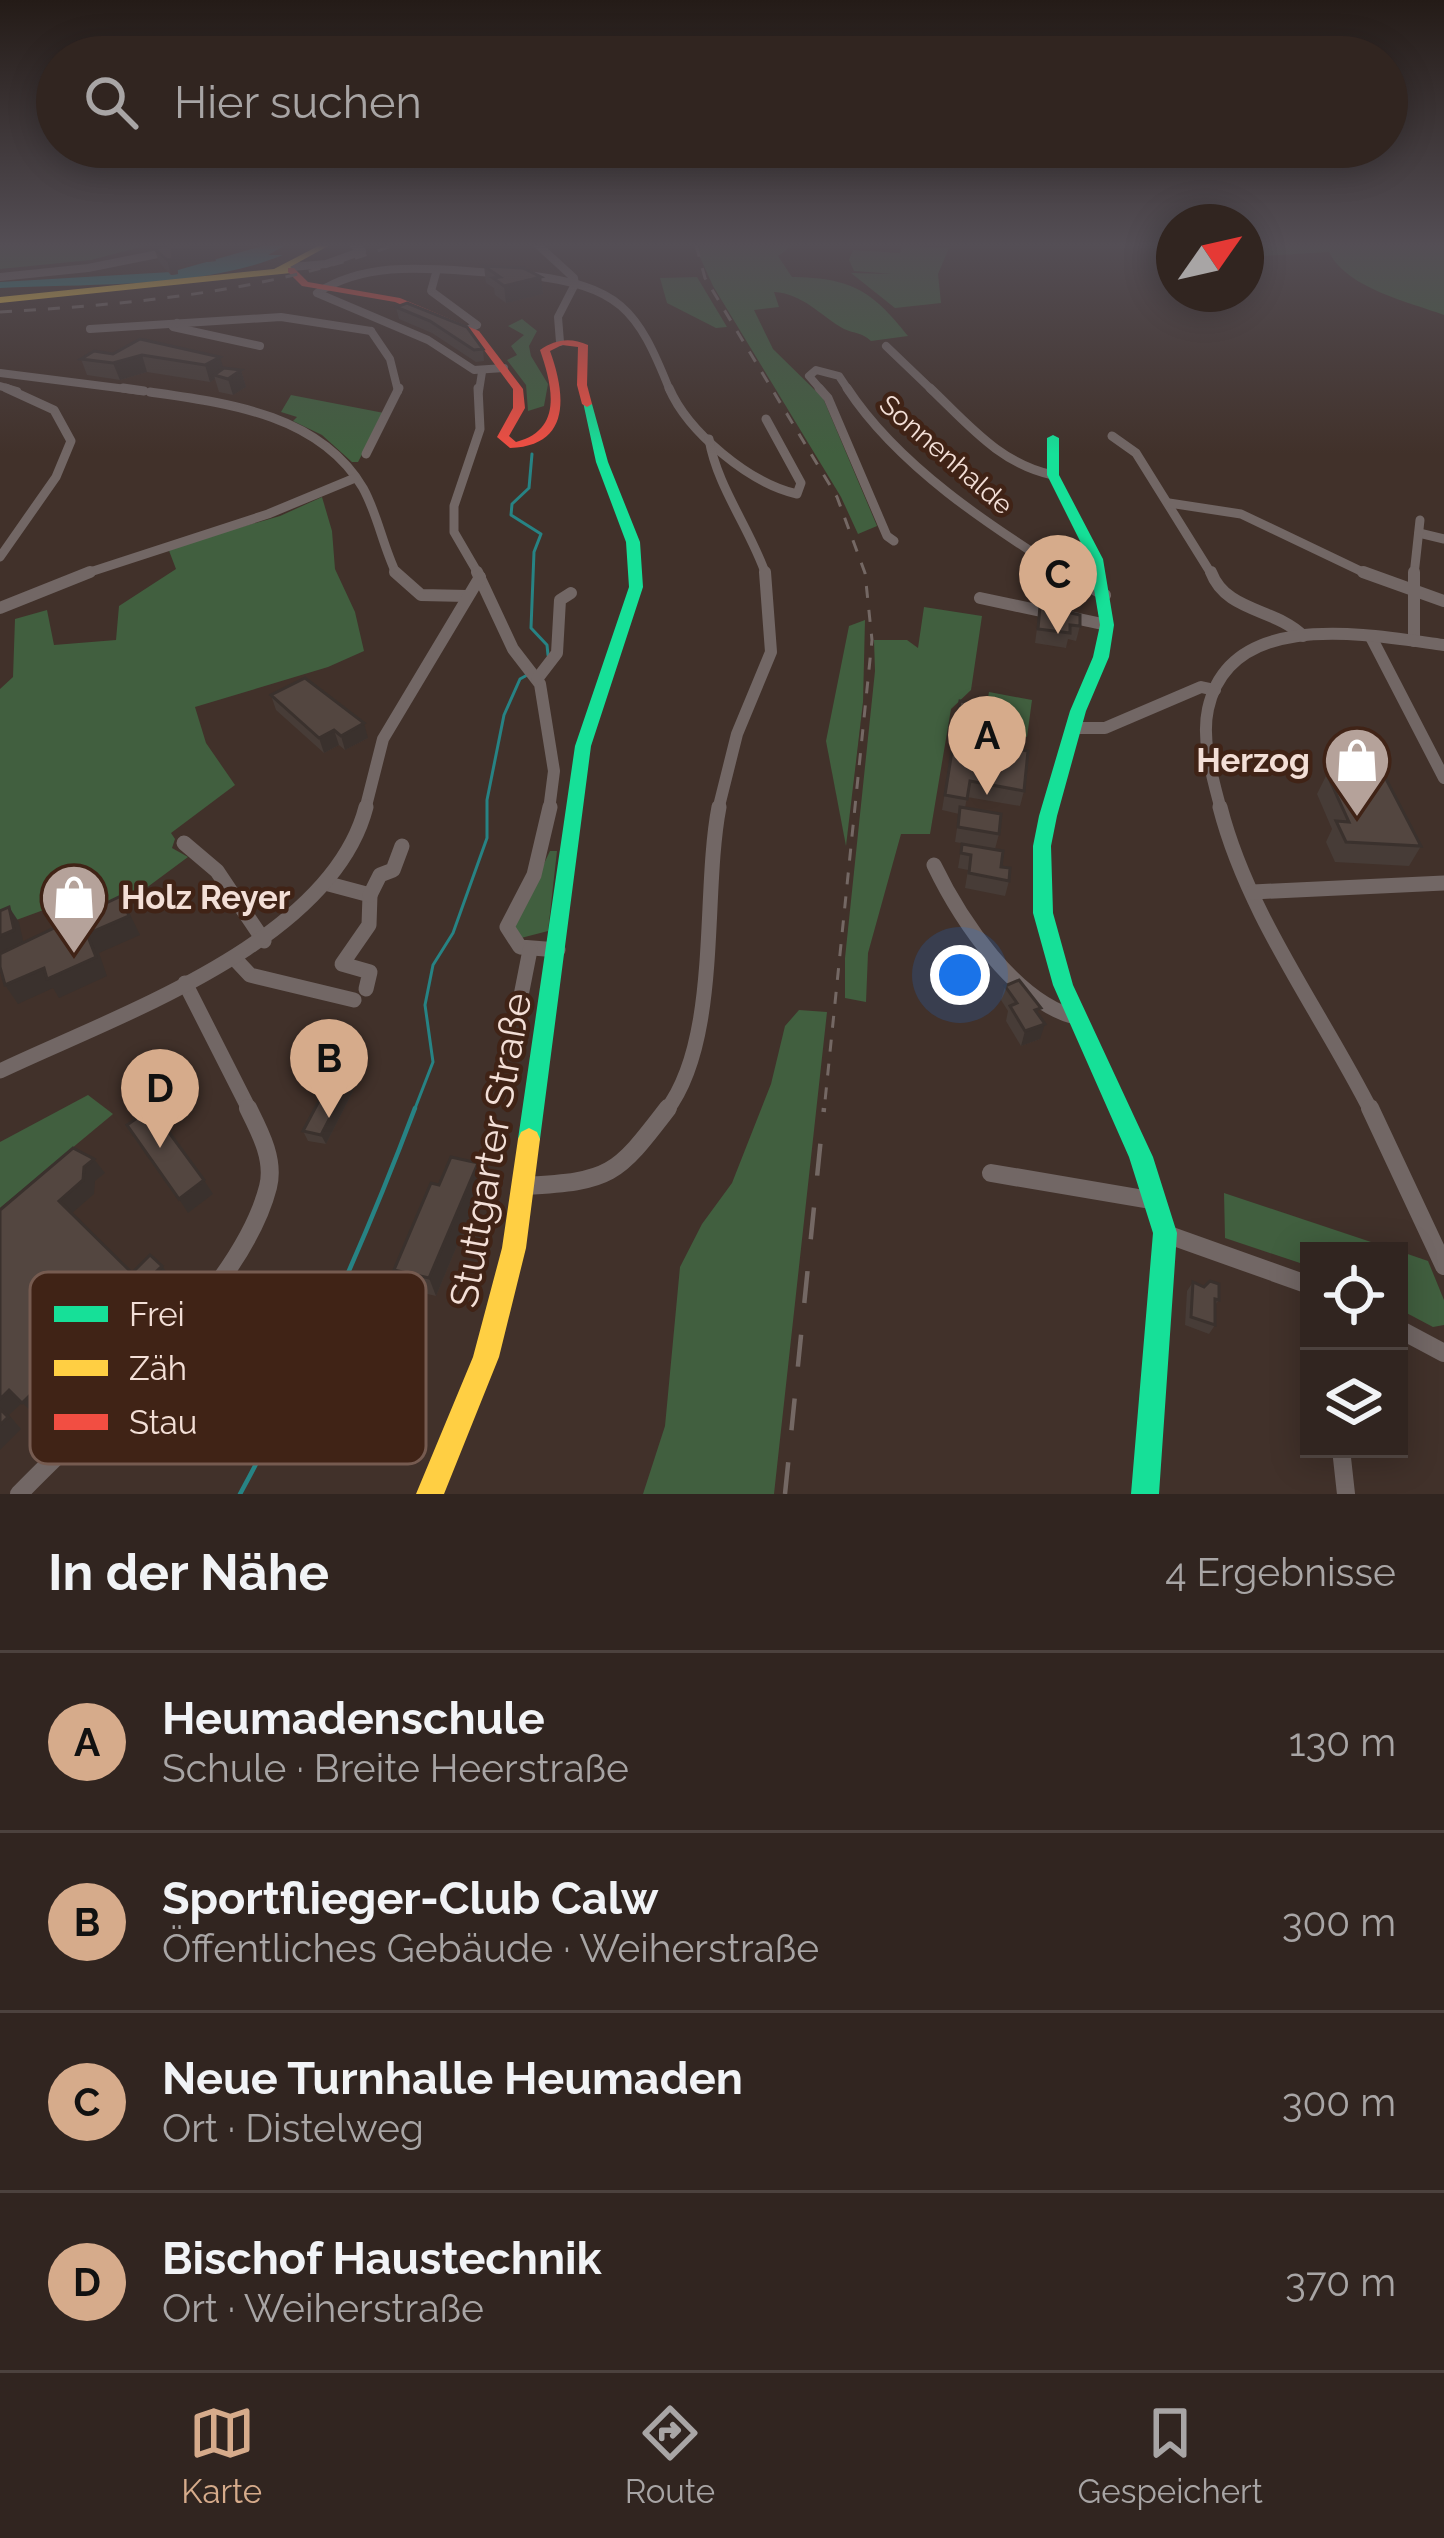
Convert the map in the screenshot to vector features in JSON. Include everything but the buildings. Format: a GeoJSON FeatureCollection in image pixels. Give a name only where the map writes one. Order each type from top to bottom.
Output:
{"type":"FeatureCollection","features":[{"type":"Feature","properties":{"kind":"main road"},"geometry":{"type":"LineString","coordinates":[[434,315],[469,328],[504,368],[520,400],[503,435],[505,442],[520,447],[539,443],[548,432],[558,390],[545,350],[560,342]]}},
{"type":"Feature","properties":{"kind":"main road","name":"Stuttgarter Straße"},"geometry":{"type":"LineString","coordinates":[[430,1494],[485,1357],[525,1186],[583,746],[630,612],[638,568],[590,424],[580,374],[585,348],[560,342]]}},
{"type":"Feature","properties":{"kind":"main road"},"geometry":{"type":"LineString","coordinates":[[1053,437],[1054,475],[1096,560],[1107,625],[1096,674],[1073,728],[1048,816],[1041,888],[1058,970],[1157,1202],[1165,1233],[1145,1494]]}},
{"type":"Feature","properties":{"kind":"street"},"geometry":{"type":"LineString","coordinates":[[362,315],[428,340],[482,372]]}},
{"type":"Feature","properties":{"kind":"street"},"geometry":{"type":"LineString","coordinates":[[463,315],[477,325],[469,328]]}},
{"type":"Feature","properties":{"kind":"street"},"geometry":{"type":"LineString","coordinates":[[559,315],[560,342]]}},
{"type":"Feature","properties":{"kind":"street"},"geometry":{"type":"LineString","coordinates":[[633,315],[658,354],[677,407],[709,439],[777,490],[797,494],[801,483],[766,419]]}},
{"type":"Feature","properties":{"kind":"street"},"geometry":{"type":"LineString","coordinates":[[90,328],[311,318],[335,322],[353,332],[371,332],[382,323]]}},
{"type":"Feature","properties":{"kind":"street"},"geometry":{"type":"LineString","coordinates":[[220,319],[173,326],[260,346]]}},
{"type":"Feature","properties":{"kind":"street"},"geometry":{"type":"LineString","coordinates":[[367,454],[399,388],[390,358],[371,332]]}},
{"type":"Feature","properties":{"kind":"street"},"geometry":{"type":"LineString","coordinates":[[886,346],[1004,458],[1022,469],[1054,475]]}},
{"type":"Feature","properties":{"kind":"street"},"geometry":{"type":"LineString","coordinates":[[504,368],[478,375],[482,383],[480,430],[452,519],[460,548],[480,577],[513,649],[534,675],[551,738],[554,791],[546,839],[534,875],[507,927],[510,938],[530,950]]}},
{"type":"Feature","properties":{"kind":"street","name":"Sonnenhalde"},"geometry":{"type":"LineString","coordinates":[[894,541],[887,536],[828,398],[809,376],[816,370],[839,376],[864,413],[981,516],[1075,581],[1105,596]]}},
{"type":"Feature","properties":{"kind":"street"},"geometry":{"type":"LineString","coordinates":[[0,373],[57,376],[232,406],[291,425],[323,444],[355,478],[371,505],[380,543],[398,578],[421,596],[467,596]]}},
{"type":"Feature","properties":{"kind":"street"},"geometry":{"type":"LineString","coordinates":[[0,386],[46,403],[64,420],[70,441],[56,477],[0,557]]}},
{"type":"Feature","properties":{"kind":"street"},"geometry":{"type":"LineString","coordinates":[[1112,436],[1136,453],[1221,592],[1275,614],[1304,636]]}},
{"type":"Feature","properties":{"kind":"street"},"geometry":{"type":"LineString","coordinates":[[525,1186],[591,1182],[626,1162],[672,1103],[694,1045],[703,1003],[719,800],[736,734],[771,652],[768,581],[754,540],[712,464],[709,439]]}},
{"type":"Feature","properties":{"kind":"street"},"geometry":{"type":"LineString","coordinates":[[0,608],[64,578],[276,514],[355,478]]}},
{"type":"Feature","properties":{"kind":"street"},"geometry":{"type":"LineString","coordinates":[[1169,503],[1202,503],[1229,512],[1328,550],[1412,595],[1444,602]]}},
{"type":"Feature","properties":{"kind":"street"},"geometry":{"type":"LineString","coordinates":[[1414,641],[1412,595],[1420,526],[1444,539]]}},
{"type":"Feature","properties":{"kind":"street"},"geometry":{"type":"LineString","coordinates":[[0,1071],[235,958],[264,941],[325,884],[362,821],[382,740],[480,577]]}},
{"type":"Feature","properties":{"kind":"street"},"geometry":{"type":"LineString","coordinates":[[534,675],[549,672],[561,652],[558,609],[571,592]]}},
{"type":"Feature","properties":{"kind":"street"},"geometry":{"type":"LineString","coordinates":[[980,598],[1107,625]]}},
{"type":"Feature","properties":{"kind":"street"},"geometry":{"type":"LineString","coordinates":[[1443,647],[1371,637],[1304,636],[1242,656],[1225,670],[1214,690],[1205,744],[1212,786],[1252,892],[1361,1093],[1444,1265]]}},
{"type":"Feature","properties":{"kind":"street"},"geometry":{"type":"LineString","coordinates":[[1371,637],[1444,778]]}},
{"type":"Feature","properties":{"kind":"street"},"geometry":{"type":"LineString","coordinates":[[1073,728],[1106,728],[1201,687],[1214,690]]}},
{"type":"Feature","properties":{"kind":"street"},"geometry":{"type":"LineString","coordinates":[[184,843],[217,872],[264,941]]}},
{"type":"Feature","properties":{"kind":"street"},"geometry":{"type":"LineString","coordinates":[[235,958],[250,975],[360,995],[370,972],[342,964],[369,926],[370,895],[380,875],[393,871],[403,846]]}},
{"type":"Feature","properties":{"kind":"street"},"geometry":{"type":"LineString","coordinates":[[934,865],[968,931],[992,960],[1065,1015],[1078,1018]]}},
{"type":"Feature","properties":{"kind":"street"},"geometry":{"type":"LineString","coordinates":[[1252,892],[1444,883]]}},
{"type":"Feature","properties":{"kind":"street"},"geometry":{"type":"LineString","coordinates":[[325,884],[370,895]]}},
{"type":"Feature","properties":{"kind":"street","name":"Stuttgarter Straße"},"geometry":{"type":"LineString","coordinates":[[518,1016],[530,950],[558,950]]}},
{"type":"Feature","properties":{"kind":"street"},"geometry":{"type":"LineString","coordinates":[[185,983],[265,1142],[269,1184],[253,1231],[225,1272]]}},
{"type":"Feature","properties":{"kind":"street"},"geometry":{"type":"LineString","coordinates":[[992,1173],[1157,1202]]}},
{"type":"Feature","properties":{"kind":"street"},"geometry":{"type":"LineString","coordinates":[[1165,1233],[1300,1282]]}},
{"type":"Feature","properties":{"kind":"street"},"geometry":{"type":"LineString","coordinates":[[1408,1334],[1444,1353]]}},
{"type":"Feature","properties":{"kind":"street"},"geometry":{"type":"LineString","coordinates":[[1341,1458],[1346,1494]]}},
{"type":"Feature","properties":{"kind":"street"},"geometry":{"type":"LineString","coordinates":[[19,1494],[48,1464]]}},
{"type":"Feature","properties":{"kind":"green space"},"geometry":{"type":"Polygon","coordinates":[[[690,315],[720,315],[727,327],[716,328],[690,315]]]}},
{"type":"Feature","properties":{"kind":"green space"},"geometry":{"type":"Polygon","coordinates":[[[730,315],[756,315],[773,349],[823,398],[877,526],[858,534],[841,497],[730,315]]]}},
{"type":"Feature","properties":{"kind":"green space"},"geometry":{"type":"Polygon","coordinates":[[[823,315],[889,315],[908,336],[871,341],[823,315]]]}},
{"type":"Feature","properties":{"kind":"green space"},"geometry":{"type":"Polygon","coordinates":[[[522,319],[537,331],[529,346],[531,356],[548,384],[544,406],[528,411],[526,385],[507,360],[517,355],[511,346],[524,335],[508,326],[522,319]]]}},
{"type":"Feature","properties":{"kind":"green space"},"geometry":{"type":"Polygon","coordinates":[[[291,395],[384,413],[358,462],[352,462],[322,435],[293,421],[297,417],[281,412],[291,395]]]}},
{"type":"Feature","properties":{"kind":"green space"},"geometry":{"type":"Polygon","coordinates":[[[322,497],[332,531],[335,569],[355,612],[364,651],[328,667],[195,707],[206,743],[235,785],[171,833],[172,848],[188,857],[130,900],[56,944],[49,908],[0,926],[0,689],[13,677],[15,619],[47,610],[54,645],[116,640],[119,606],[176,569],[168,548],[280,516],[322,497]]]}},
{"type":"Feature","properties":{"kind":"green space"},"geometry":{"type":"Polygon","coordinates":[[[924,607],[982,616],[971,690],[951,709],[930,834],[901,834],[868,953],[866,1002],[845,998],[845,958],[875,671],[874,640],[907,640],[918,648],[924,607]]]}},
{"type":"Feature","properties":{"kind":"green space"},"geometry":{"type":"Polygon","coordinates":[[[865,620],[863,702],[846,846],[826,741],[849,626],[865,620]]]}},
{"type":"Feature","properties":{"kind":"green space"},"geometry":{"type":"Polygon","coordinates":[[[989,692],[1032,700],[1027,737],[982,729],[989,692]]]}},
{"type":"Feature","properties":{"kind":"green space"},"geometry":{"type":"Polygon","coordinates":[[[550,851],[557,851],[548,931],[521,938],[513,929],[550,851]]]}},
{"type":"Feature","properties":{"kind":"green space"},"geometry":{"type":"Polygon","coordinates":[[[799,1010],[827,1012],[774,1494],[643,1494],[665,1426],[680,1267],[702,1224],[732,1183],[771,1084],[785,1026],[799,1010]]]}},
{"type":"Feature","properties":{"kind":"green space"},"geometry":{"type":"Polygon","coordinates":[[[88,1095],[113,1114],[0,1208],[0,1142],[88,1095]]]}},
{"type":"Feature","properties":{"kind":"green space"},"geometry":{"type":"Polygon","coordinates":[[[1224,1193],[1371,1242],[1300,1242],[1300,1263],[1225,1238],[1224,1193]]]}},
{"type":"Feature","properties":{"kind":"green space"},"geometry":{"type":"Polygon","coordinates":[[[1408,1254],[1428,1261],[1444,1300],[1444,1325],[1433,1327],[1408,1314],[1408,1254]]]}},
{"type":"Feature","properties":{"kind":"waterway"},"geometry":{"type":"LineString","coordinates":[[532,454],[529,488],[512,504],[511,515],[541,534],[534,552],[531,628],[547,645],[548,655]]}},
{"type":"Feature","properties":{"kind":"waterway"},"geometry":{"type":"LineString","coordinates":[[414,1111],[433,1062],[425,1005],[433,965],[453,933],[487,838],[487,800],[504,715],[520,679],[529,674]]}},
{"type":"Feature","properties":{"kind":"waterway"},"geometry":{"type":"LineString","coordinates":[[348,1272],[415,1108]]}},
{"type":"Feature","properties":{"kind":"waterway"},"geometry":{"type":"LineString","coordinates":[[240,1494],[256,1464]]}},
{"type":"Feature","properties":{"kind":"railway"},"geometry":{"type":"LineString","coordinates":[[727,315],[837,497],[865,573],[872,640],[824,1111]]}},
{"type":"Feature","properties":{"kind":"railway"},"geometry":{"type":"LineString","coordinates":[[785,1494],[824,1108]]}},
{"type":"Feature","properties":{"kind":"traffic: fast"},"geometry":{"type":"LineString","coordinates":[[529,1139],[583,746],[636,587],[633,542],[602,462],[587,404]]}},
{"type":"Feature","properties":{"kind":"traffic: fast"},"geometry":{"type":"LineString","coordinates":[[1053,438],[1053,475],[1096,559],[1107,625],[1101,657],[1078,711],[1048,816],[1042,846],[1043,913],[1063,985],[1141,1157],[1165,1233],[1145,1494]]}},
{"type":"Feature","properties":{"kind":"traffic: slow"},"geometry":{"type":"LineString","coordinates":[[430,1494],[486,1357],[514,1248],[529,1139]]}},
{"type":"Feature","properties":{"kind":"traffic: jam"},"geometry":{"type":"LineString","coordinates":[[432,315],[476,333],[518,389],[519,408],[503,437],[514,446],[532,442],[552,423],[556,395],[545,350],[560,342],[583,345],[582,385],[587,404]]}},
{"type":"Feature","properties":{"kind":"place","name":"Neue Turnhalle Heumaden"},"geometry":{"type":"Point","coordinates":[1058,634]}},
{"type":"Feature","properties":{"kind":"place","name":"Heumadenschule"},"geometry":{"type":"Point","coordinates":[987,795]}},
{"type":"Feature","properties":{"kind":"place","name":"Herzog"},"geometry":{"type":"Point","coordinates":[1357,819]}},
{"type":"Feature","properties":{"kind":"place","name":"Holz Reyer"},"geometry":{"type":"Point","coordinates":[74,956]}},
{"type":"Feature","properties":{"kind":"place","name":"Sportflieger-Club Calw"},"geometry":{"type":"Point","coordinates":[329,1118]}},
{"type":"Feature","properties":{"kind":"place","name":"Bischof Haustechnik"},"geometry":{"type":"Point","coordinates":[160,1148]}}]}
